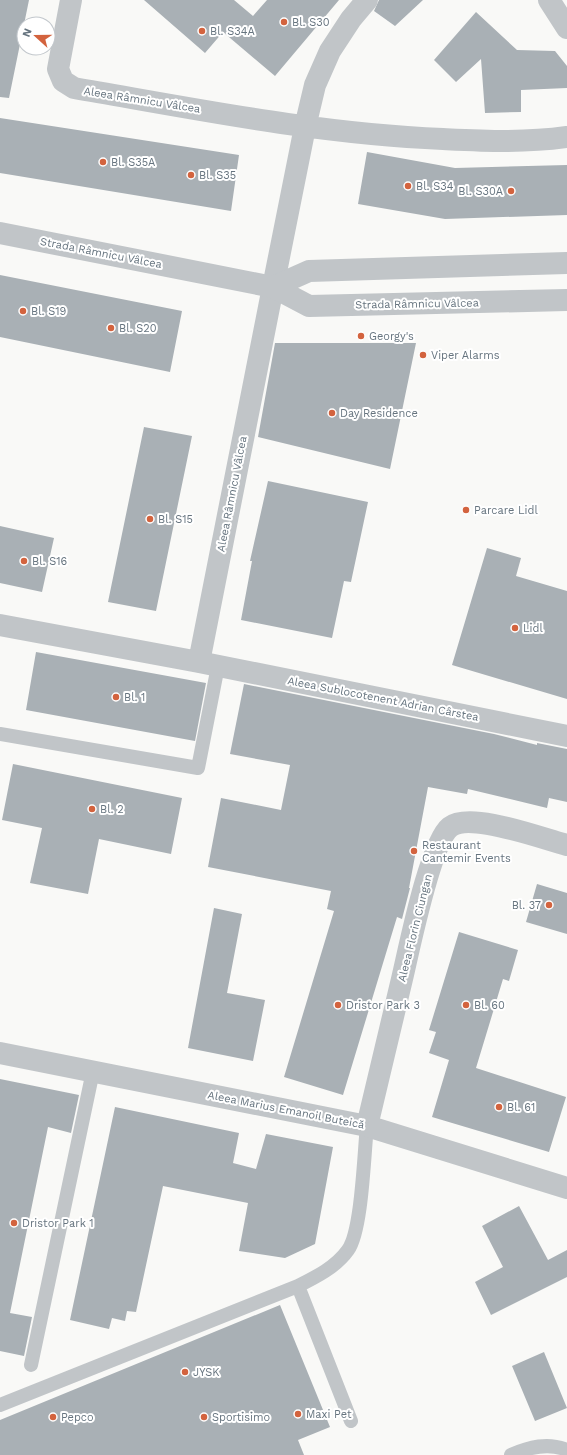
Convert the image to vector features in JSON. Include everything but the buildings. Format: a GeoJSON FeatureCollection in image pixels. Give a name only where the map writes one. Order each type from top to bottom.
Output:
{"type":"FeatureCollection","features":[{"type":"Feature","properties":{"kind":"street","name":"Aleea Râmnicu Vâlcea"},"geometry":{"type":"LineString","coordinates":[[71,0],[58,69],[63,81],[74,88],[305,127]]}},
{"type":"Feature","properties":{"kind":"street","name":"Aleea Râmnicu Vâlcea"},"geometry":{"type":"LineString","coordinates":[[209,664],[273,287],[305,127],[315,85],[330,51],[351,19],[367,0]]}},
{"type":"Feature","properties":{"kind":"street"},"geometry":{"type":"LineString","coordinates":[[549,0],[567,28]]}},
{"type":"Feature","properties":{"kind":"street"},"geometry":{"type":"LineString","coordinates":[[305,127],[403,138],[513,142],[567,137]]}},
{"type":"Feature","properties":{"kind":"street","name":"Strada Râmnicu Vâlcea"},"geometry":{"type":"LineString","coordinates":[[0,233],[273,287],[309,306],[567,300]]}},
{"type":"Feature","properties":{"kind":"street"},"geometry":{"type":"LineString","coordinates":[[273,287],[309,271],[567,263]]}},
{"type":"Feature","properties":{"kind":"street"},"geometry":{"type":"LineString","coordinates":[[1,631],[209,664]]}},
{"type":"Feature","properties":{"kind":"street","name":"Aleea Sublocotenent Adrian Cârstea"},"geometry":{"type":"LineString","coordinates":[[209,664],[567,736]]}},
{"type":"Feature","properties":{"kind":"street","name":"Aleea Florin Ciungan"},"geometry":{"type":"LineString","coordinates":[[367,1126],[425,884],[441,840],[450,827],[464,822],[485,822],[567,845]]}},
{"type":"Feature","properties":{"kind":"street","name":"Aleea Marius Emanoil Buteică"},"geometry":{"type":"LineString","coordinates":[[0,1053],[367,1126],[567,1187]]}},
{"type":"Feature","properties":{"kind":"lane"},"geometry":{"type":"LineString","coordinates":[[0,734],[198,768],[209,664]]}},
{"type":"Feature","properties":{"kind":"lane"},"geometry":{"type":"LineString","coordinates":[[31,1365],[93,1071]]}},
{"type":"Feature","properties":{"kind":"lane"},"geometry":{"type":"LineString","coordinates":[[0,1405],[298,1286],[317,1277],[334,1265],[348,1250],[356,1231],[367,1126]]}},
{"type":"Feature","properties":{"kind":"lane"},"geometry":{"type":"LineString","coordinates":[[298,1286],[351,1421]]}},
{"type":"Feature","properties":{"kind":"lane"},"geometry":{"type":"LineString","coordinates":[[511,1455],[531,1447],[548,1446],[567,1450]]}},
{"type":"Feature","properties":{"kind":"place","name":"Bl. S30"},"geometry":{"type":"Point","coordinates":[284,22]}},
{"type":"Feature","properties":{"kind":"place","name":"Bl. S34A"},"geometry":{"type":"Point","coordinates":[202,31]}},
{"type":"Feature","properties":{"kind":"place","name":"Bl. S35A"},"geometry":{"type":"Point","coordinates":[103,162]}},
{"type":"Feature","properties":{"kind":"place","name":"Bl. S35"},"geometry":{"type":"Point","coordinates":[191,175]}},
{"type":"Feature","properties":{"kind":"place","name":"Bl. S34"},"geometry":{"type":"Point","coordinates":[408,186]}},
{"type":"Feature","properties":{"kind":"place","name":"Bl. S30A"},"geometry":{"type":"Point","coordinates":[511,191]}},
{"type":"Feature","properties":{"kind":"place","name":"Bl. S19"},"geometry":{"type":"Point","coordinates":[23,311]}},
{"type":"Feature","properties":{"kind":"place","name":"Bl. S20"},"geometry":{"type":"Point","coordinates":[111,328]}},
{"type":"Feature","properties":{"kind":"place","name":"Georgy's"},"geometry":{"type":"Point","coordinates":[361,336]}},
{"type":"Feature","properties":{"kind":"place","name":"Viper Alarms"},"geometry":{"type":"Point","coordinates":[423,355]}},
{"type":"Feature","properties":{"kind":"place","name":"Day Residence"},"geometry":{"type":"Point","coordinates":[332,413]}},
{"type":"Feature","properties":{"kind":"place","name":"Parcare Lidl"},"geometry":{"type":"Point","coordinates":[466,510]}},
{"type":"Feature","properties":{"kind":"place","name":"Bl. S15"},"geometry":{"type":"Point","coordinates":[150,519]}},
{"type":"Feature","properties":{"kind":"place","name":"Bl. S16"},"geometry":{"type":"Point","coordinates":[24,561]}},
{"type":"Feature","properties":{"kind":"place","name":"Lidl"},"geometry":{"type":"Point","coordinates":[515,628]}},
{"type":"Feature","properties":{"kind":"place","name":"Bl. 1"},"geometry":{"type":"Point","coordinates":[116,697]}},
{"type":"Feature","properties":{"kind":"place","name":"Bl. 2"},"geometry":{"type":"Point","coordinates":[92,809]}},
{"type":"Feature","properties":{"kind":"place","name":"Restaurant Cantemir Events"},"geometry":{"type":"Point","coordinates":[414,851]}},
{"type":"Feature","properties":{"kind":"place","name":"Bl. 37"},"geometry":{"type":"Point","coordinates":[549,905]}},
{"type":"Feature","properties":{"kind":"place","name":"Dristor Park 3"},"geometry":{"type":"Point","coordinates":[338,1005]}},
{"type":"Feature","properties":{"kind":"place","name":"Bl. 60"},"geometry":{"type":"Point","coordinates":[466,1005]}},
{"type":"Feature","properties":{"kind":"place","name":"Bl. 61"},"geometry":{"type":"Point","coordinates":[499,1107]}},
{"type":"Feature","properties":{"kind":"place","name":"Dristor Park 1"},"geometry":{"type":"Point","coordinates":[14,1223]}},
{"type":"Feature","properties":{"kind":"place","name":"JYSK"},"geometry":{"type":"Point","coordinates":[185,1372]}},
{"type":"Feature","properties":{"kind":"place","name":"Maxi Pet"},"geometry":{"type":"Point","coordinates":[298,1414]}},
{"type":"Feature","properties":{"kind":"place","name":"Pepco"},"geometry":{"type":"Point","coordinates":[53,1417]}},
{"type":"Feature","properties":{"kind":"place","name":"Sportisimo"},"geometry":{"type":"Point","coordinates":[204,1417]}}]}
